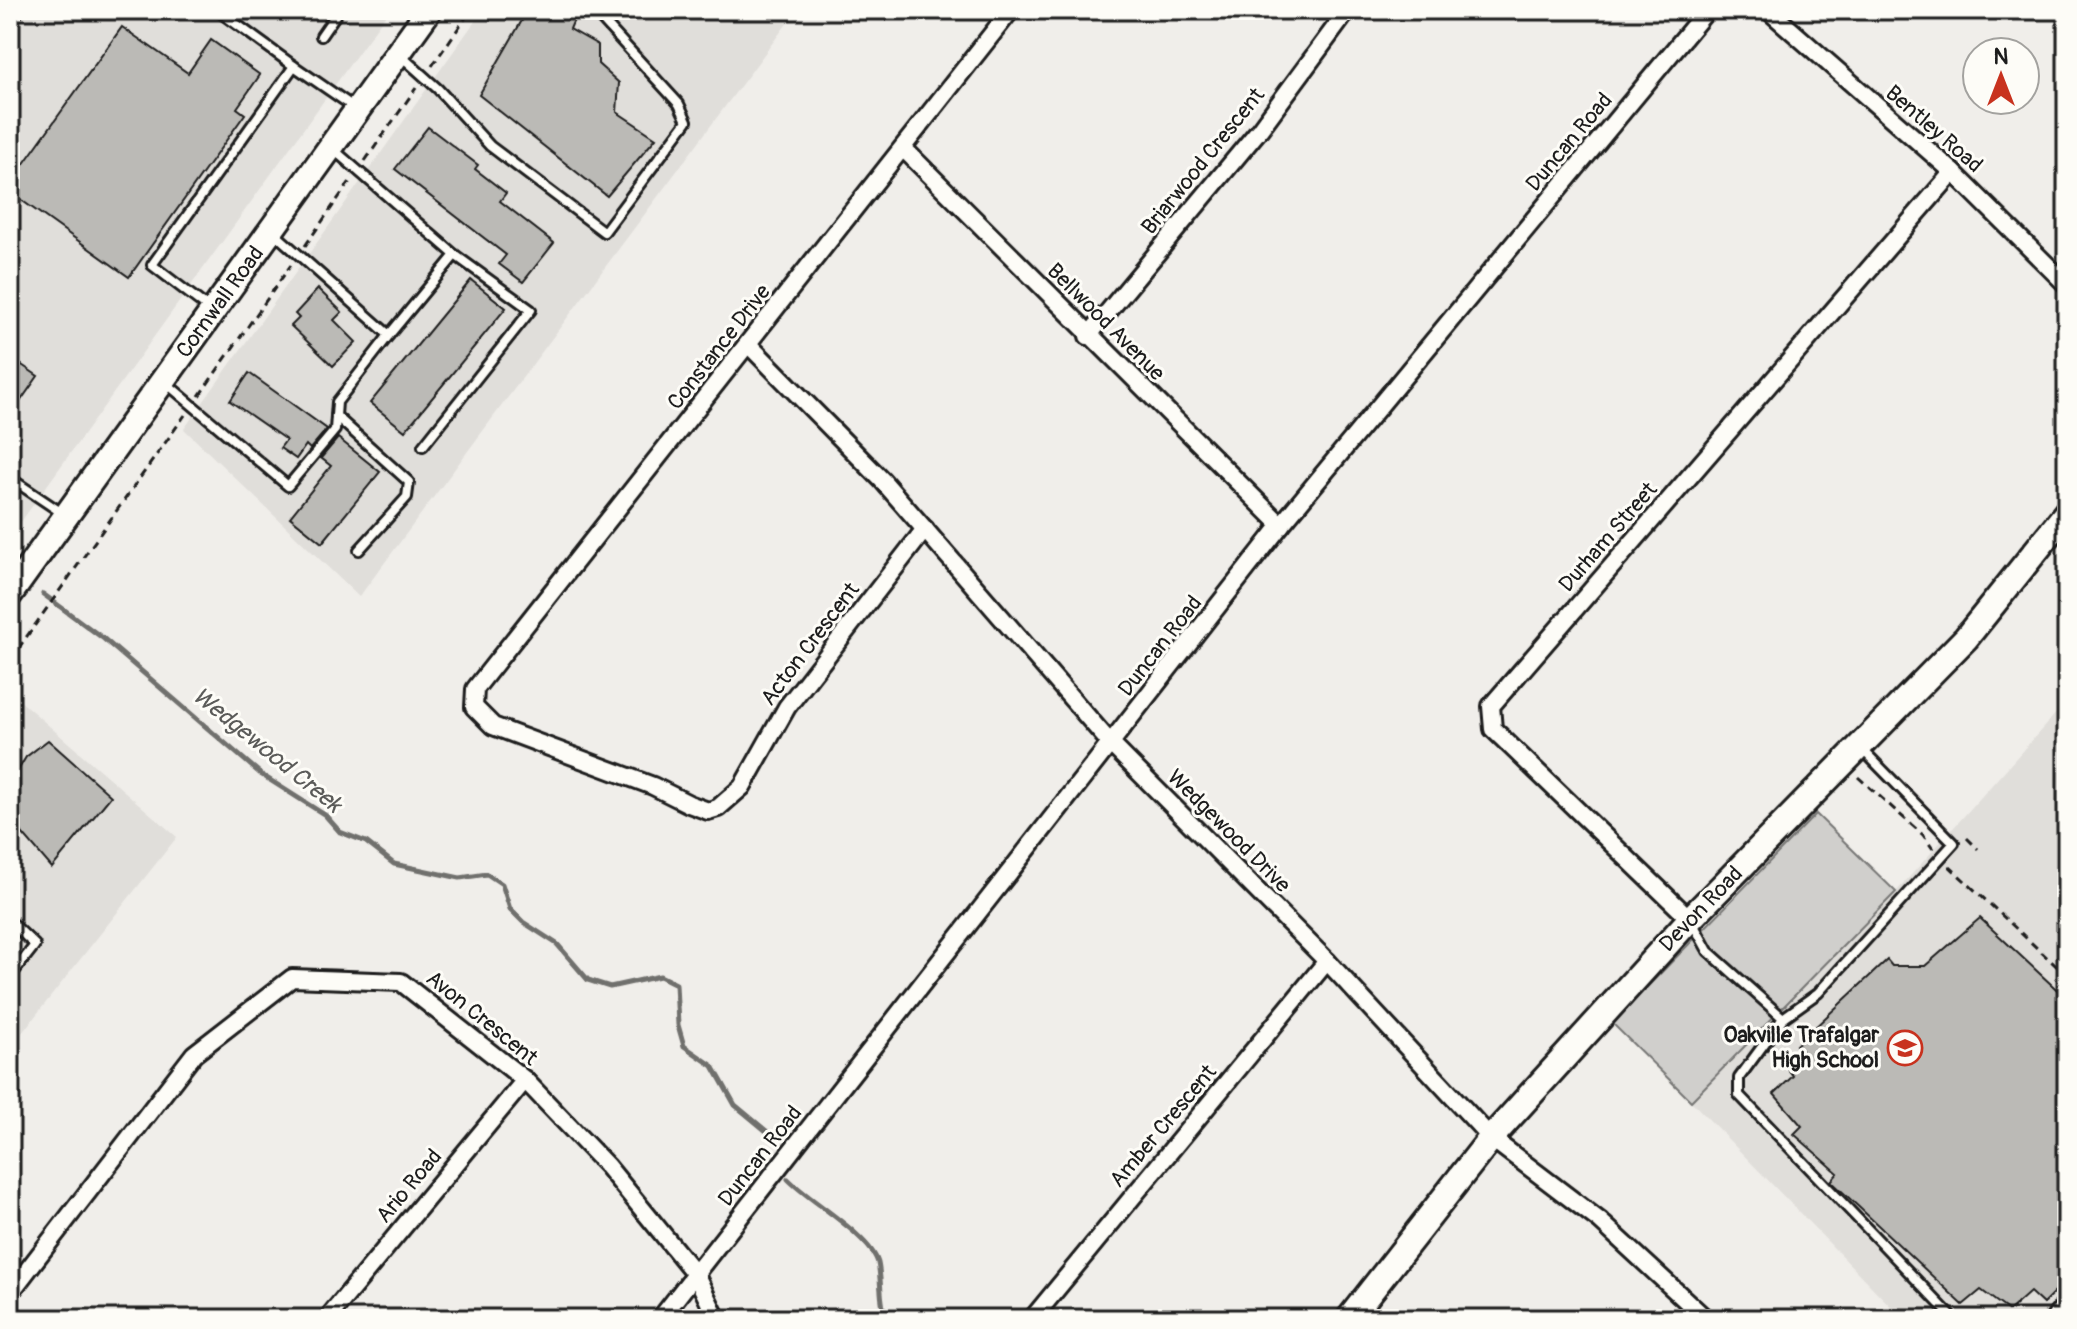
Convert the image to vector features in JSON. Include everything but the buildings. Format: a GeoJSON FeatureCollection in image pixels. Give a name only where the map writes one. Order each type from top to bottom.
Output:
{"type":"FeatureCollection","features":[{"type":"Feature","properties":{"kind":"street","name":"Cornwall Road"},"geometry":{"type":"LineString","coordinates":[[10,594],[429,10]]}},
{"type":"Feature","properties":{"kind":"street","name":"Constance Drive"},"geometry":{"type":"LineString","coordinates":[[478,713],[474,707],[475,689],[1011,10]]}},
{"type":"Feature","properties":{"kind":"street","name":"Briarwood Crescent"},"geometry":{"type":"LineString","coordinates":[[1088,336],[1260,129],[1348,10]]}},
{"type":"Feature","properties":{"kind":"street","name":"Duncan Road"},"geometry":{"type":"LineString","coordinates":[[660,1319],[1112,745],[1281,525],[1707,10]]}},
{"type":"Feature","properties":{"kind":"street","name":"Bentley Road"},"geometry":{"type":"LineString","coordinates":[[1768,10],[1953,172],[2067,285]]}},
{"type":"Feature","properties":{"kind":"street","name":"Bellwood Avenue"},"geometry":{"type":"LineString","coordinates":[[903,148],[1088,336],[1281,525]]}},
{"type":"Feature","properties":{"kind":"street","name":"Durham Street"},"geometry":{"type":"LineString","coordinates":[[1690,919],[1493,729],[1491,706],[1953,172]]}},
{"type":"Feature","properties":{"kind":"street","name":"Wedgewood Drive"},"geometry":{"type":"LineString","coordinates":[[749,345],[925,529],[1112,745],[1327,961],[1491,1138],[1600,1221],[1706,1319]]}},
{"type":"Feature","properties":{"kind":"street","name":"Devon Road"},"geometry":{"type":"LineString","coordinates":[[1349,1319],[1491,1138],[1690,919],[1966,638],[2067,512]]}},
{"type":"Feature","properties":{"kind":"street","name":"Acton Crescent"},"geometry":{"type":"LineString","coordinates":[[478,713],[493,726],[653,786],[689,804],[708,811],[718,808],[742,787],[787,707],[925,529]]}},
{"type":"Feature","properties":{"kind":"street","name":"Amber Crescent"},"geometry":{"type":"LineString","coordinates":[[1032,1319],[1327,961]]}},
{"type":"Feature","properties":{"kind":"street","name":"Avon Crescent"},"geometry":{"type":"LineString","coordinates":[[10,1293],[194,1054],[292,978],[401,982],[525,1080],[607,1166],[696,1275],[717,1319]]}},
{"type":"Feature","properties":{"kind":"street","name":"Ario Road"},"geometry":{"type":"LineString","coordinates":[[327,1319],[525,1080]]}},
{"type":"Feature","properties":{"kind":"lane"},"geometry":{"type":"LineString","coordinates":[[10,24],[19,10]]}},
{"type":"Feature","properties":{"kind":"lane"},"geometry":{"type":"LineString","coordinates":[[217,10],[357,110]]}},
{"type":"Feature","properties":{"kind":"lane"},"geometry":{"type":"LineString","coordinates":[[321,36],[339,10]]}},
{"type":"Feature","properties":{"kind":"lane"},"geometry":{"type":"LineString","coordinates":[[398,53],[490,146],[604,232],[687,121],[679,104],[593,10]]}},
{"type":"Feature","properties":{"kind":"lane"},"geometry":{"type":"LineString","coordinates":[[213,312],[152,265],[294,66]]}},
{"type":"Feature","properties":{"kind":"lane"},"geometry":{"type":"LineString","coordinates":[[331,147],[455,255],[531,310],[423,446]]}},
{"type":"Feature","properties":{"kind":"lane"},"geometry":{"type":"LineString","coordinates":[[271,231],[389,335]]}},
{"type":"Feature","properties":{"kind":"lane"},"geometry":{"type":"LineString","coordinates":[[163,381],[288,486],[335,430],[337,402],[455,255]]}},
{"type":"Feature","properties":{"kind":"lane"},"geometry":{"type":"LineString","coordinates":[[336,416],[409,482],[407,497],[359,550]]}},
{"type":"Feature","properties":{"kind":"lane"},"geometry":{"type":"LineString","coordinates":[[10,478],[66,515]]}},
{"type":"Feature","properties":{"kind":"lane"},"geometry":{"type":"LineString","coordinates":[[1852,755],[1954,843],[1818,993],[1783,1018],[1739,1078],[1739,1095],[1954,1319]]}},
{"type":"Feature","properties":{"kind":"lane"},"geometry":{"type":"LineString","coordinates":[[1690,919],[1708,951],[1783,1018]]}},
{"type":"Feature","properties":{"kind":"lane"},"geometry":{"type":"LineString","coordinates":[[10,921],[35,945],[10,977]]}},
{"type":"Feature","properties":{"kind":"lane"},"geometry":{"type":"LineString","coordinates":[[2049,1319],[2067,1296]]}},
{"type":"Feature","properties":{"kind":"path"},"geometry":{"type":"LineString","coordinates":[[10,660],[471,10]]}},
{"type":"Feature","properties":{"kind":"path"},"geometry":{"type":"LineString","coordinates":[[1852,755],[1923,835],[1940,859],[2067,976]]}},
{"type":"Feature","properties":{"kind":"shaded area"},"geometry":{"type":"Polygon","coordinates":[[[10,10],[389,10],[10,537],[10,10]]]}},
{"type":"Feature","properties":{"kind":"shaded area"},"geometry":{"type":"Polygon","coordinates":[[[483,10],[797,10],[359,597],[184,429],[483,10]]]}},
{"type":"Feature","properties":{"kind":"shaded area"},"geometry":{"type":"Polygon","coordinates":[[[10,692],[177,837],[10,1048],[10,692]]]}},
{"type":"Feature","properties":{"kind":"shaded area","name":"Oakville Trafalgar High School"},"geometry":{"type":"Polygon","coordinates":[[[2067,701],[2067,1319],[1903,1319],[1691,1101],[1896,892],[2067,701]]]}},
{"type":"Feature","properties":{"kind":"shaded area"},"geometry":{"type":"Polygon","coordinates":[[[1816,814],[1896,892],[1691,1101],[1612,1023],[1816,814]]]}},
{"type":"Feature","properties":{"kind":"waterway","name":"Wedgewood Creek"},"geometry":{"type":"LineString","coordinates":[[43,594],[104,639],[262,775],[325,815],[340,832],[366,842],[394,864],[460,878],[487,874],[502,884],[510,909],[523,922],[557,944],[588,980],[610,987],[660,976],[676,984],[678,1025],[684,1046],[713,1066],[735,1105],[776,1139]]}},
{"type":"Feature","properties":{"kind":"waterway","name":"Wedgewood Creek"},"geometry":{"type":"LineString","coordinates":[[788,1179],[852,1230],[873,1253],[878,1263],[886,1319]]}},
{"type":"Feature","properties":{"kind":"place","name":"Oakville Trafalgar High School"},"geometry":{"type":"Point","coordinates":[1905,1048]}}]}
